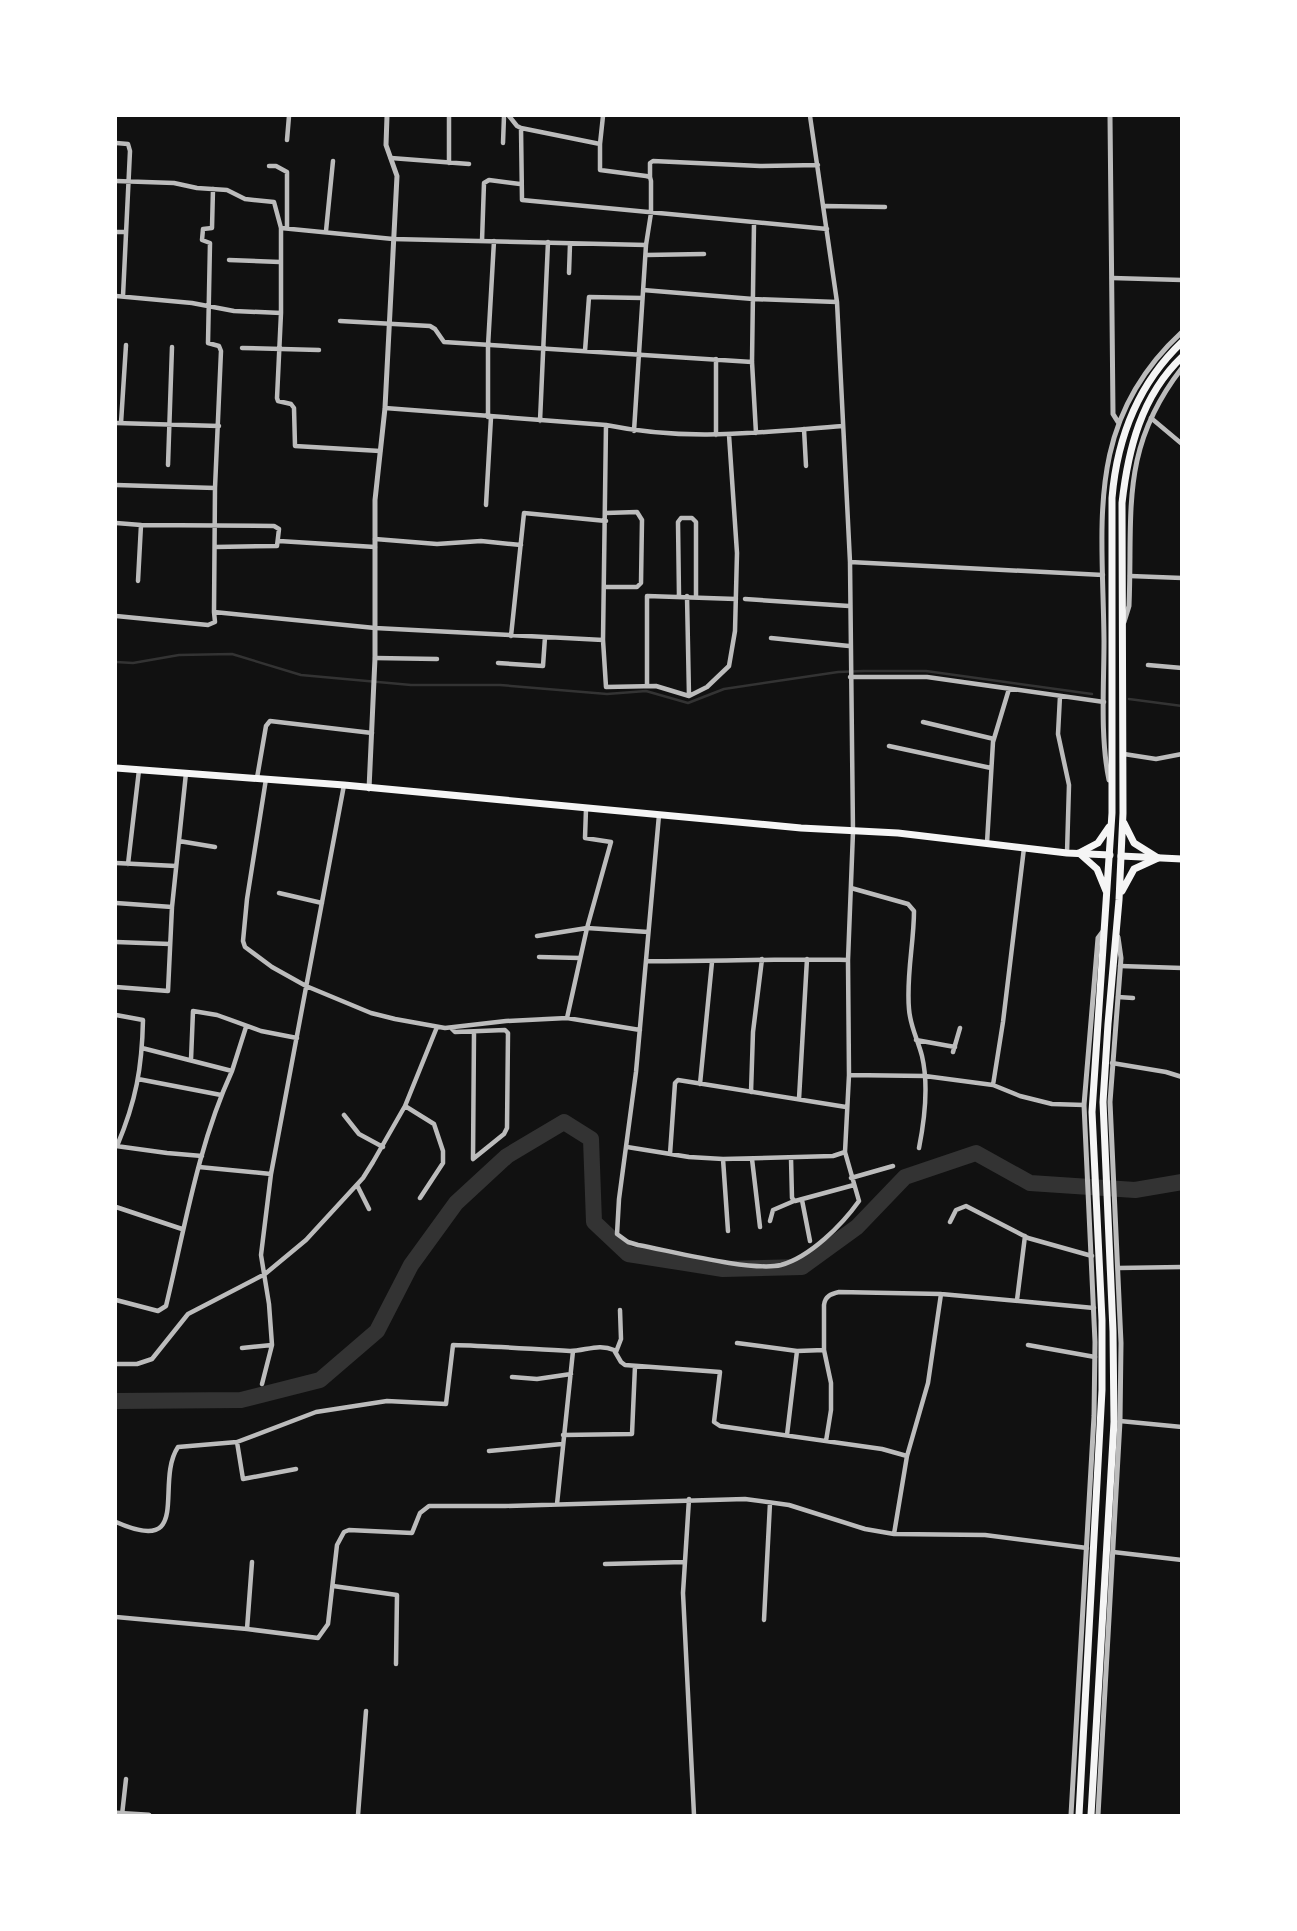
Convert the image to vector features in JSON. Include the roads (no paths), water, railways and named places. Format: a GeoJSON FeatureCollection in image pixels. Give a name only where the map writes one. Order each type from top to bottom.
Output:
{"type":"FeatureCollection","features":[{"type":"Feature","properties":{"kind":"main road"},"geometry":{"type":"LineString","coordinates":[[1079,1815],[1102,1390],[1102,1320],[1089,1159],[1112,820],[1112,498],[1114,474],[1131,411],[1154,373],[1181,342]]}},
{"type":"Feature","properties":{"kind":"main road"},"geometry":{"type":"LineString","coordinates":[[1091,1815],[1108,1579],[1114,1411],[1107,1102],[1123,819],[1122,503],[1126,463],[1134,435],[1158,386],[1181,357]]}},
{"type":"Feature","properties":{"kind":"main road"},"geometry":{"type":"LineString","coordinates":[[116,768],[344,785],[586,809],[898,834],[1067,853],[1181,859]]}},
{"type":"Feature","properties":{"kind":"main road"},"geometry":{"type":"LineString","coordinates":[[1123,819],[1134,843],[1158,858]]}},
{"type":"Feature","properties":{"kind":"main road"},"geometry":{"type":"LineString","coordinates":[[1079,853],[1098,843],[1112,820]]}},
{"type":"Feature","properties":{"kind":"main road"},"geometry":{"type":"LineString","coordinates":[[1079,853],[1097,869],[1108,895]]}},
{"type":"Feature","properties":{"kind":"main road"},"geometry":{"type":"LineString","coordinates":[[1119,897],[1134,869],[1158,858]]}},
{"type":"Feature","properties":{"kind":"street"},"geometry":{"type":"LineString","coordinates":[[287,141],[289,116]]}},
{"type":"Feature","properties":{"kind":"street"},"geometry":{"type":"LineString","coordinates":[[369,789],[375,658],[375,500],[385,408],[397,176],[386,145],[387,116]]}},
{"type":"Feature","properties":{"kind":"street"},"geometry":{"type":"LineString","coordinates":[[449,116],[449,163]]}},
{"type":"Feature","properties":{"kind":"street"},"geometry":{"type":"LineString","coordinates":[[510,116],[521,128],[600,144]]}},
{"type":"Feature","properties":{"kind":"street"},"geometry":{"type":"LineString","coordinates":[[503,143],[510,116]]}},
{"type":"Feature","properties":{"kind":"street"},"geometry":{"type":"LineString","coordinates":[[603,116],[599,167],[602,171],[650,177]]}},
{"type":"Feature","properties":{"kind":"street"},"geometry":{"type":"LineString","coordinates":[[659,815],[640,1030],[617,1234],[638,1245],[706,1258],[761,1266],[781,1265],[813,1250],[858,1204],[859,1197],[852,1182],[845,1152],[853,832],[850,562],[837,302],[810,116]]}},
{"type":"Feature","properties":{"kind":"street"},"geometry":{"type":"LineString","coordinates":[[1110,116],[1113,414],[1118,422]]}},
{"type":"Feature","properties":{"kind":"street"},"geometry":{"type":"LineString","coordinates":[[521,128],[520,197],[525,201],[827,229]]}},
{"type":"Feature","properties":{"kind":"street"},"geometry":{"type":"LineString","coordinates":[[116,143],[128,144],[129,148],[123,296]]}},
{"type":"Feature","properties":{"kind":"street"},"geometry":{"type":"LineString","coordinates":[[391,158],[469,164]]}},
{"type":"Feature","properties":{"kind":"street"},"geometry":{"type":"LineString","coordinates":[[326,231],[333,161]]}},
{"type":"Feature","properties":{"kind":"street"},"geometry":{"type":"LineString","coordinates":[[634,430],[645,255],[651,213],[650,163],[818,165]]}},
{"type":"Feature","properties":{"kind":"street"},"geometry":{"type":"LineString","coordinates":[[269,166],[276,166],[287,172],[280,262],[281,313],[277,398],[294,408],[295,446],[380,451]]}},
{"type":"Feature","properties":{"kind":"street"},"geometry":{"type":"LineString","coordinates":[[482,241],[484,183],[489,180],[520,184]]}},
{"type":"Feature","properties":{"kind":"street"},"geometry":{"type":"LineString","coordinates":[[116,181],[174,183],[227,190],[245,198],[274,202],[284,228]]}},
{"type":"Feature","properties":{"kind":"street"},"geometry":{"type":"LineString","coordinates":[[116,616],[208,625],[215,622],[215,488],[221,349],[208,343],[210,243],[202,240],[203,229],[212,228],[213,189]]}},
{"type":"Feature","properties":{"kind":"street"},"geometry":{"type":"LineString","coordinates":[[825,206],[885,208]]}},
{"type":"Feature","properties":{"kind":"street"},"geometry":{"type":"LineString","coordinates":[[754,223],[752,362],[756,433]]}},
{"type":"Feature","properties":{"kind":"street"},"geometry":{"type":"LineString","coordinates":[[284,228],[393,239],[646,245]]}},
{"type":"Feature","properties":{"kind":"street"},"geometry":{"type":"LineString","coordinates":[[116,232],[126,232]]}},
{"type":"Feature","properties":{"kind":"street"},"geometry":{"type":"LineString","coordinates":[[486,505],[488,346],[494,241]]}},
{"type":"Feature","properties":{"kind":"street"},"geometry":{"type":"LineString","coordinates":[[540,421],[548,242]]}},
{"type":"Feature","properties":{"kind":"street"},"geometry":{"type":"LineString","coordinates":[[569,273],[570,244]]}},
{"type":"Feature","properties":{"kind":"street"},"geometry":{"type":"LineString","coordinates":[[645,255],[704,254]]}},
{"type":"Feature","properties":{"kind":"street"},"geometry":{"type":"LineString","coordinates":[[229,260],[280,262]]}},
{"type":"Feature","properties":{"kind":"street"},"geometry":{"type":"LineString","coordinates":[[1112,278],[1181,280]]}},
{"type":"Feature","properties":{"kind":"street"},"geometry":{"type":"LineString","coordinates":[[643,290],[753,299],[837,302]]}},
{"type":"Feature","properties":{"kind":"street"},"geometry":{"type":"LineString","coordinates":[[116,296],[234,311],[281,313]]}},
{"type":"Feature","properties":{"kind":"street"},"geometry":{"type":"LineString","coordinates":[[584,351],[589,297],[642,298]]}},
{"type":"Feature","properties":{"kind":"street"},"geometry":{"type":"LineString","coordinates":[[340,321],[430,326],[444,342],[752,362]]}},
{"type":"Feature","properties":{"kind":"street"},"geometry":{"type":"LineString","coordinates":[[1112,794],[1106,765],[1102,505],[1105,473],[1118,422],[1147,371],[1181,332]]}},
{"type":"Feature","properties":{"kind":"street"},"geometry":{"type":"LineString","coordinates":[[126,345],[118,423],[219,426]]}},
{"type":"Feature","properties":{"kind":"street"},"geometry":{"type":"LineString","coordinates":[[168,465],[172,347]]}},
{"type":"Feature","properties":{"kind":"street"},"geometry":{"type":"LineString","coordinates":[[242,348],[319,350]]}},
{"type":"Feature","properties":{"kind":"street"},"geometry":{"type":"LineString","coordinates":[[716,359],[716,435]]}},
{"type":"Feature","properties":{"kind":"street"},"geometry":{"type":"LineString","coordinates":[[1123,626],[1129,606],[1133,473],[1137,452],[1150,418],[1181,368]]}},
{"type":"Feature","properties":{"kind":"street"},"geometry":{"type":"LineString","coordinates":[[385,408],[606,425],[694,436],[843,426]]}},
{"type":"Feature","properties":{"kind":"street"},"geometry":{"type":"LineString","coordinates":[[1150,418],[1181,444]]}},
{"type":"Feature","properties":{"kind":"street"},"geometry":{"type":"LineString","coordinates":[[606,425],[603,640],[607,688],[647,685],[689,696],[707,687],[729,666],[734,647],[737,553],[729,435]]}},
{"type":"Feature","properties":{"kind":"street"},"geometry":{"type":"LineString","coordinates":[[804,429],[806,466]]}},
{"type":"Feature","properties":{"kind":"street"},"geometry":{"type":"LineString","coordinates":[[116,485],[215,488]]}},
{"type":"Feature","properties":{"kind":"street"},"geometry":{"type":"LineString","coordinates":[[511,636],[523,515],[526,512],[606,521]]}},
{"type":"Feature","properties":{"kind":"street"},"geometry":{"type":"LineString","coordinates":[[605,587],[636,587],[640,583],[642,520],[637,512],[606,513]]}},
{"type":"Feature","properties":{"kind":"street"},"geometry":{"type":"LineString","coordinates":[[679,596],[678,522],[681,518],[692,518],[696,522],[696,596]]}},
{"type":"Feature","properties":{"kind":"street"},"geometry":{"type":"LineString","coordinates":[[116,523],[277,527],[279,541],[276,546],[215,547]]}},
{"type":"Feature","properties":{"kind":"street"},"geometry":{"type":"LineString","coordinates":[[138,581],[141,525]]}},
{"type":"Feature","properties":{"kind":"street"},"geometry":{"type":"LineString","coordinates":[[375,539],[437,544],[481,541],[521,545]]}},
{"type":"Feature","properties":{"kind":"street"},"geometry":{"type":"LineString","coordinates":[[279,541],[375,547]]}},
{"type":"Feature","properties":{"kind":"street"},"geometry":{"type":"LineString","coordinates":[[850,562],[1103,575]]}},
{"type":"Feature","properties":{"kind":"street"},"geometry":{"type":"LineString","coordinates":[[1130,576],[1181,578]]}},
{"type":"Feature","properties":{"kind":"street"},"geometry":{"type":"LineString","coordinates":[[647,685],[646,599],[650,594],[736,599]]}},
{"type":"Feature","properties":{"kind":"street"},"geometry":{"type":"LineString","coordinates":[[687,596],[689,696]]}},
{"type":"Feature","properties":{"kind":"street"},"geometry":{"type":"LineString","coordinates":[[745,598],[849,606]]}},
{"type":"Feature","properties":{"kind":"street"},"geometry":{"type":"LineString","coordinates":[[214,612],[375,628],[603,640]]}},
{"type":"Feature","properties":{"kind":"street"},"geometry":{"type":"LineString","coordinates":[[498,663],[543,666],[545,637]]}},
{"type":"Feature","properties":{"kind":"street"},"geometry":{"type":"LineString","coordinates":[[771,638],[849,646]]}},
{"type":"Feature","properties":{"kind":"street"},"geometry":{"type":"LineString","coordinates":[[375,658],[437,659]]}},
{"type":"Feature","properties":{"kind":"street"},"geometry":{"type":"LineString","coordinates":[[1148,665],[1181,668]]}},
{"type":"Feature","properties":{"kind":"street"},"geometry":{"type":"LineString","coordinates":[[850,677],[927,677],[1105,702]]}},
{"type":"Feature","properties":{"kind":"street"},"geometry":{"type":"LineString","coordinates":[[987,844],[994,739],[1009,689]]}},
{"type":"Feature","properties":{"kind":"street"},"geometry":{"type":"LineString","coordinates":[[1060,696],[1058,734],[1069,785],[1067,853]]}},
{"type":"Feature","properties":{"kind":"street"},"geometry":{"type":"LineString","coordinates":[[257,778],[266,726],[270,721],[372,733]]}},
{"type":"Feature","properties":{"kind":"street"},"geometry":{"type":"LineString","coordinates":[[923,722],[994,739]]}},
{"type":"Feature","properties":{"kind":"street"},"geometry":{"type":"LineString","coordinates":[[889,747],[991,768]]}},
{"type":"Feature","properties":{"kind":"street"},"geometry":{"type":"LineString","coordinates":[[1123,754],[1156,760],[1181,754]]}},
{"type":"Feature","properties":{"kind":"street"},"geometry":{"type":"LineString","coordinates":[[128,864],[139,770]]}},
{"type":"Feature","properties":{"kind":"street"},"geometry":{"type":"LineString","coordinates":[[116,988],[163,992],[168,990],[172,907],[186,773]]}},
{"type":"Feature","properties":{"kind":"street"},"geometry":{"type":"LineString","coordinates":[[266,779],[243,941],[245,947],[272,967],[306,986],[371,1013],[437,1027],[567,1018],[640,1030]]}},
{"type":"Feature","properties":{"kind":"street"},"geometry":{"type":"LineString","coordinates":[[262,1384],[272,1345],[261,1255],[271,1174],[344,785]]}},
{"type":"Feature","properties":{"kind":"street"},"geometry":{"type":"LineString","coordinates":[[567,1018],[587,928],[611,842],[585,838],[586,809]]}},
{"type":"Feature","properties":{"kind":"street"},"geometry":{"type":"LineString","coordinates":[[179,841],[215,847]]}},
{"type":"Feature","properties":{"kind":"street"},"geometry":{"type":"LineString","coordinates":[[993,1085],[1024,848]]}},
{"type":"Feature","properties":{"kind":"street"},"geometry":{"type":"LineString","coordinates":[[116,863],[176,866]]}},
{"type":"Feature","properties":{"kind":"street"},"geometry":{"type":"LineString","coordinates":[[851,888],[908,905],[913,909],[909,1003],[911,1022],[925,1076],[925,1105],[919,1148]]}},
{"type":"Feature","properties":{"kind":"street"},"geometry":{"type":"LineString","coordinates":[[279,892],[322,903]]}},
{"type":"Feature","properties":{"kind":"street"},"geometry":{"type":"LineString","coordinates":[[116,903],[172,907]]}},
{"type":"Feature","properties":{"kind":"street"},"geometry":{"type":"LineString","coordinates":[[1107,1102],[1120,966],[1117,927]]}},
{"type":"Feature","properties":{"kind":"street"},"geometry":{"type":"LineString","coordinates":[[537,936],[587,928],[648,932]]}},
{"type":"Feature","properties":{"kind":"street"},"geometry":{"type":"LineString","coordinates":[[1089,1159],[1084,1105],[1098,938],[1104,930]]}},
{"type":"Feature","properties":{"kind":"street"},"geometry":{"type":"LineString","coordinates":[[116,942],[170,944]]}},
{"type":"Feature","properties":{"kind":"street"},"geometry":{"type":"LineString","coordinates":[[539,957],[580,958]]}},
{"type":"Feature","properties":{"kind":"street"},"geometry":{"type":"LineString","coordinates":[[751,1092],[753,1032],[762,959]]}},
{"type":"Feature","properties":{"kind":"street"},"geometry":{"type":"LineString","coordinates":[[799,1099],[807,959]]}},
{"type":"Feature","properties":{"kind":"street"},"geometry":{"type":"LineString","coordinates":[[646,961],[848,960]]}},
{"type":"Feature","properties":{"kind":"street"},"geometry":{"type":"LineString","coordinates":[[700,1084],[712,962]]}},
{"type":"Feature","properties":{"kind":"street"},"geometry":{"type":"LineString","coordinates":[[1120,966],[1181,968]]}},
{"type":"Feature","properties":{"kind":"street"},"geometry":{"type":"LineString","coordinates":[[1118,996],[1133,998]]}},
{"type":"Feature","properties":{"kind":"street"},"geometry":{"type":"LineString","coordinates":[[191,1060],[193,1011],[217,1015],[246,1027],[298,1038]]}},
{"type":"Feature","properties":{"kind":"street"},"geometry":{"type":"LineString","coordinates":[[116,1015],[142,1019],[142,1048],[132,1111],[116,1146],[202,1156]]}},
{"type":"Feature","properties":{"kind":"street"},"geometry":{"type":"LineString","coordinates":[[116,1300],[158,1311],[164,1308],[202,1156],[246,1027]]}},
{"type":"Feature","properties":{"kind":"street"},"geometry":{"type":"LineString","coordinates":[[116,1364],[148,1361],[161,1349],[188,1314],[264,1271],[306,1240],[356,1185],[383,1147],[405,1105],[437,1027]]}},
{"type":"Feature","properties":{"kind":"street"},"geometry":{"type":"LineString","coordinates":[[452,1028],[455,1032],[506,1030],[509,1054],[506,1130],[473,1159],[474,1032]]}},
{"type":"Feature","properties":{"kind":"street"},"geometry":{"type":"LineString","coordinates":[[916,1040],[954,1049],[960,1028]]}},
{"type":"Feature","properties":{"kind":"street"},"geometry":{"type":"LineString","coordinates":[[142,1048],[232,1071]]}},
{"type":"Feature","properties":{"kind":"street"},"geometry":{"type":"LineString","coordinates":[[1112,1063],[1181,1077]]}},
{"type":"Feature","properties":{"kind":"street"},"geometry":{"type":"LineString","coordinates":[[849,1075],[925,1076],[993,1085],[1020,1096],[1052,1104],[1084,1105]]}},
{"type":"Feature","properties":{"kind":"street"},"geometry":{"type":"LineString","coordinates":[[138,1079],[221,1095]]}},
{"type":"Feature","properties":{"kind":"street"},"geometry":{"type":"LineString","coordinates":[[670,1154],[676,1082],[680,1080],[846,1107]]}},
{"type":"Feature","properties":{"kind":"street"},"geometry":{"type":"LineString","coordinates":[[405,1105],[434,1124],[443,1151],[443,1163],[420,1198]]}},
{"type":"Feature","properties":{"kind":"street"},"geometry":{"type":"LineString","coordinates":[[344,1115],[359,1135],[383,1147]]}},
{"type":"Feature","properties":{"kind":"street"},"geometry":{"type":"LineString","coordinates":[[627,1147],[723,1159],[833,1156],[845,1152]]}},
{"type":"Feature","properties":{"kind":"street"},"geometry":{"type":"LineString","coordinates":[[791,1158],[792,1198],[795,1201]]}},
{"type":"Feature","properties":{"kind":"street"},"geometry":{"type":"LineString","coordinates":[[723,1159],[728,1231]]}},
{"type":"Feature","properties":{"kind":"street"},"geometry":{"type":"LineString","coordinates":[[752,1159],[760,1227]]}},
{"type":"Feature","properties":{"kind":"street"},"geometry":{"type":"LineString","coordinates":[[770,1221],[773,1210],[892,1166]]}},
{"type":"Feature","properties":{"kind":"street"},"geometry":{"type":"LineString","coordinates":[[199,1167],[271,1174]]}},
{"type":"Feature","properties":{"kind":"street"},"geometry":{"type":"LineString","coordinates":[[356,1185],[369,1209]]}},
{"type":"Feature","properties":{"kind":"street"},"geometry":{"type":"LineString","coordinates":[[802,1200],[810,1241]]}},
{"type":"Feature","properties":{"kind":"street"},"geometry":{"type":"LineString","coordinates":[[950,1222],[958,1207],[966,1206],[1025,1236],[1092,1256]]}},
{"type":"Feature","properties":{"kind":"street"},"geometry":{"type":"LineString","coordinates":[[116,1208],[182,1229]]}},
{"type":"Feature","properties":{"kind":"street"},"geometry":{"type":"LineString","coordinates":[[1071,1815],[1095,1357],[1092,1256],[1094,1235]]}},
{"type":"Feature","properties":{"kind":"street"},"geometry":{"type":"LineString","coordinates":[[1017,1300],[1025,1236]]}},
{"type":"Feature","properties":{"kind":"street"},"geometry":{"type":"LineString","coordinates":[[1098,1815],[1108,1579],[1113,1552],[1120,1421],[1118,1268],[1112,1236]]}},
{"type":"Feature","properties":{"kind":"street"},"geometry":{"type":"LineString","coordinates":[[1118,1268],[1181,1267]]}},
{"type":"Feature","properties":{"kind":"street"},"geometry":{"type":"LineString","coordinates":[[826,1441],[831,1410],[831,1383],[824,1349],[824,1305],[831,1294],[942,1294],[1094,1308]]}},
{"type":"Feature","properties":{"kind":"street"},"geometry":{"type":"LineString","coordinates":[[895,1528],[907,1455],[928,1383],[942,1294]]}},
{"type":"Feature","properties":{"kind":"street"},"geometry":{"type":"LineString","coordinates":[[616,1352],[621,1339],[620,1310]]}},
{"type":"Feature","properties":{"kind":"street"},"geometry":{"type":"LineString","coordinates":[[737,1343],[797,1351],[824,1349]]}},
{"type":"Feature","properties":{"kind":"street"},"geometry":{"type":"LineString","coordinates":[[242,1348],[272,1345]]}},
{"type":"Feature","properties":{"kind":"street"},"geometry":{"type":"LineString","coordinates":[[116,1522],[145,1532],[159,1530],[162,1526],[176,1448],[237,1442],[309,1413],[387,1401],[446,1404],[453,1345],[573,1351],[604,1347],[612,1348],[622,1364],[720,1372],[714,1413],[716,1424],[907,1455]]}},
{"type":"Feature","properties":{"kind":"street"},"geometry":{"type":"LineString","coordinates":[[1028,1345],[1095,1357]]}},
{"type":"Feature","properties":{"kind":"street"},"geometry":{"type":"LineString","coordinates":[[557,1504],[573,1351]]}},
{"type":"Feature","properties":{"kind":"street"},"geometry":{"type":"LineString","coordinates":[[787,1435],[797,1351]]}},
{"type":"Feature","properties":{"kind":"street"},"geometry":{"type":"LineString","coordinates":[[563,1435],[632,1434],[635,1366]]}},
{"type":"Feature","properties":{"kind":"street"},"geometry":{"type":"LineString","coordinates":[[512,1377],[537,1379],[571,1374]]}},
{"type":"Feature","properties":{"kind":"street"},"geometry":{"type":"LineString","coordinates":[[1120,1421],[1181,1427]]}},
{"type":"Feature","properties":{"kind":"street"},"geometry":{"type":"LineString","coordinates":[[237,1442],[243,1479],[296,1469]]}},
{"type":"Feature","properties":{"kind":"street"},"geometry":{"type":"LineString","coordinates":[[489,1451],[562,1444]]}},
{"type":"Feature","properties":{"kind":"street"},"geometry":{"type":"LineString","coordinates":[[690,1499],[683,1593],[694,1815]]}},
{"type":"Feature","properties":{"kind":"street"},"geometry":{"type":"LineString","coordinates":[[116,1617],[318,1638],[328,1626],[337,1545],[347,1530],[412,1533],[420,1513],[429,1506],[745,1499],[789,1505],[865,1529],[895,1528],[985,1535],[1087,1548]]}},
{"type":"Feature","properties":{"kind":"street"},"geometry":{"type":"LineString","coordinates":[[764,1620],[770,1503]]}},
{"type":"Feature","properties":{"kind":"street"},"geometry":{"type":"LineString","coordinates":[[1113,1552],[1181,1560]]}},
{"type":"Feature","properties":{"kind":"street"},"geometry":{"type":"LineString","coordinates":[[247,1629],[252,1562]]}},
{"type":"Feature","properties":{"kind":"street"},"geometry":{"type":"LineString","coordinates":[[605,1564],[684,1562]]}},
{"type":"Feature","properties":{"kind":"street"},"geometry":{"type":"LineString","coordinates":[[333,1586],[397,1595],[396,1664]]}},
{"type":"Feature","properties":{"kind":"street"},"geometry":{"type":"LineString","coordinates":[[358,1815],[366,1711]]}},
{"type":"Feature","properties":{"kind":"street"},"geometry":{"type":"LineString","coordinates":[[126,1779],[120,1814],[149,1815]]}},
{"type":"Feature","properties":{"kind":"waterway"},"geometry":{"type":"LineString","coordinates":[[116,662],[133,663],[179,655],[232,654],[301,675],[411,685],[500,685],[607,694],[646,691],[688,703],[724,689],[838,672],[864,671],[926,671],[1092,694]]}},
{"type":"Feature","properties":{"kind":"waterway"},"geometry":{"type":"LineString","coordinates":[[1129,699],[1182,706]]}},
{"type":"Feature","properties":{"kind":"waterway"},"geometry":{"type":"LineString","coordinates":[[116,1401],[241,1400],[320,1380],[377,1331],[411,1265],[456,1203],[507,1156],[564,1122],[591,1139],[594,1222],[628,1254],[723,1269],[802,1267],[857,1227],[905,1177],[976,1153],[1030,1183],[1135,1190],[1182,1182]]}}]}
